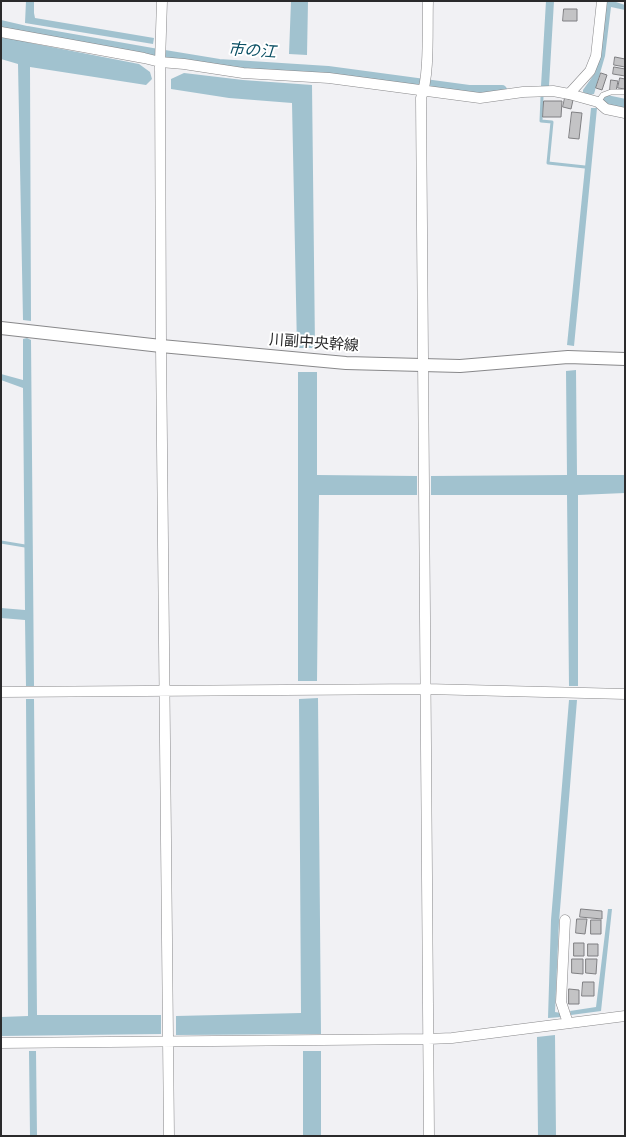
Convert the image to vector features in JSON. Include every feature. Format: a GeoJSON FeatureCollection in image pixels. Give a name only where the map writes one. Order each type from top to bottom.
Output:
{"type":"FeatureCollection","features":[{"type":"Feature","properties":{"kind":"street"},"geometry":{"type":"LineString","coordinates":[[162,1],[160,62],[169,1136]]}},
{"type":"Feature","properties":{"kind":"street"},"geometry":{"type":"LineString","coordinates":[[428,1],[426,78],[421,98],[429,1136]]}},
{"type":"Feature","properties":{"kind":"street"},"geometry":{"type":"LineString","coordinates":[[569,94],[590,70],[596,56],[602,1]]}},
{"type":"Feature","properties":{"kind":"street"},"geometry":{"type":"LineString","coordinates":[[1,32],[160,62],[243,73],[329,78],[480,98],[524,92],[553,91],[598,102],[606,109],[625,113]]}},
{"type":"Feature","properties":{"kind":"street","name":"川副中央幹線"},"geometry":{"type":"LineString","coordinates":[[1,328],[162,346],[346,363],[460,366],[568,357],[625,359]]}},
{"type":"Feature","properties":{"kind":"street"},"geometry":{"type":"LineString","coordinates":[[1,692],[426,689],[625,694]]}},
{"type":"Feature","properties":{"kind":"street"},"geometry":{"type":"LineString","coordinates":[[565,920],[561,1002],[568,1023]]}},
{"type":"Feature","properties":{"kind":"street"},"geometry":{"type":"LineString","coordinates":[[1,1043],[428,1040],[625,1016]]}},
{"type":"Feature","properties":{"kind":"lane"},"geometry":{"type":"LineString","coordinates":[[598,102],[602,95],[611,92],[625,92]]}},
{"type":"Feature","properties":{"kind":"water"},"geometry":{"type":"Polygon","coordinates":[[[26,1],[34,1],[35,18],[154,38],[153,44],[25,23],[26,1]]]}},
{"type":"Feature","properties":{"kind":"water"},"geometry":{"type":"Polygon","coordinates":[[[291,1],[308,1],[307,55],[289,54],[291,1]]]}},
{"type":"Feature","properties":{"kind":"water"},"geometry":{"type":"Polygon","coordinates":[[[546,1],[554,1],[549,86],[541,86],[546,1]]]}},
{"type":"Feature","properties":{"kind":"water"},"geometry":{"type":"Polygon","coordinates":[[[607,1],[625,5],[625,10],[611,7],[605,56],[594,94],[589,95],[583,92],[583,90],[595,73],[601,50],[607,1]]]}},
{"type":"Feature","properties":{"kind":"water"},"geometry":{"type":"Polygon","coordinates":[[[1,35],[31,43],[139,64],[150,72],[152,79],[146,85],[30,67],[31,321],[23,320],[18,64],[1,59],[1,35]]]}},
{"type":"Feature","properties":{"kind":"water"},"geometry":{"type":"Polygon","coordinates":[[[184,73],[312,85],[315,348],[297,348],[292,103],[229,98],[171,89],[171,79],[184,73]]]}},
{"type":"Feature","properties":{"kind":"water"},"geometry":{"type":"Polygon","coordinates":[[[591,108],[597,108],[574,346],[567,345],[591,108]]]}},
{"type":"Feature","properties":{"kind":"water"},"geometry":{"type":"Polygon","coordinates":[[[23,339],[31,340],[34,686],[26,686],[25,620],[1,618],[1,608],[25,610],[23,388],[1,380],[1,374],[23,380],[23,339]]]}},
{"type":"Feature","properties":{"kind":"water"},"geometry":{"type":"Polygon","coordinates":[[[576,370],[577,475],[625,475],[625,493],[578,495],[578,686],[569,686],[567,495],[431,495],[431,476],[567,475],[566,371],[576,370]]]}},
{"type":"Feature","properties":{"kind":"water"},"geometry":{"type":"Polygon","coordinates":[[[298,372],[317,372],[317,475],[417,476],[417,495],[319,495],[317,681],[298,681],[298,372]]]}},
{"type":"Feature","properties":{"kind":"water"},"geometry":{"type":"Polygon","coordinates":[[[318,698],[321,1034],[176,1035],[176,1016],[301,1013],[299,699],[318,698]]]}},
{"type":"Feature","properties":{"kind":"water"},"geometry":{"type":"Polygon","coordinates":[[[26,699],[34,699],[37,1015],[161,1015],[161,1034],[1,1036],[1,1017],[28,1016],[26,699]]]}},
{"type":"Feature","properties":{"kind":"water"},"geometry":{"type":"Polygon","coordinates":[[[569,700],[577,700],[559,922],[555,1012],[561,1013],[561,1017],[548,1018],[551,920],[569,700]]]}},
{"type":"Feature","properties":{"kind":"water"},"geometry":{"type":"Polygon","coordinates":[[[608,909],[612,909],[601,1011],[571,1015],[570,1011],[596,1007],[608,909]]]}},
{"type":"Feature","properties":{"kind":"water"},"geometry":{"type":"Polygon","coordinates":[[[555,1035],[556,1136],[538,1136],[537,1037],[555,1035]]]}},
{"type":"Feature","properties":{"kind":"water"},"geometry":{"type":"Polygon","coordinates":[[[29,1051],[36,1051],[37,1136],[30,1136],[29,1051]]]}},
{"type":"Feature","properties":{"kind":"water"},"geometry":{"type":"Polygon","coordinates":[[[303,1051],[321,1051],[321,1136],[303,1136],[303,1051]]]}},
{"type":"Feature","properties":{"kind":"building"},"geometry":{"type":"Polygon","coordinates":[[[564,9],[577,9],[577,21],[563,21],[564,9]]]}},
{"type":"Feature","properties":{"kind":"building"},"geometry":{"type":"Polygon","coordinates":[[[615,57],[625,59],[625,67],[614,65],[615,57]]]}},
{"type":"Feature","properties":{"kind":"building"},"geometry":{"type":"Polygon","coordinates":[[[614,67],[625,69],[625,76],[613,74],[614,67]]]}},
{"type":"Feature","properties":{"kind":"building"},"geometry":{"type":"Polygon","coordinates":[[[601,73],[607,75],[602,90],[596,88],[601,73]]]}},
{"type":"Feature","properties":{"kind":"building"},"geometry":{"type":"Polygon","coordinates":[[[620,78],[625,79],[625,89],[618,88],[620,78]]]}},
{"type":"Feature","properties":{"kind":"building"},"geometry":{"type":"Polygon","coordinates":[[[611,80],[618,81],[616,91],[610,90],[611,80]]]}},
{"type":"Feature","properties":{"kind":"building"},"geometry":{"type":"Polygon","coordinates":[[[565,98],[573,100],[571,109],[563,107],[565,98]]]}},
{"type":"Feature","properties":{"kind":"building"},"geometry":{"type":"Polygon","coordinates":[[[544,101],[562,101],[561,117],[543,117],[544,101]]]}},
{"type":"Feature","properties":{"kind":"building"},"geometry":{"type":"Polygon","coordinates":[[[572,112],[582,113],[579,139],[569,138],[572,112]]]}},
{"type":"Feature","properties":{"kind":"building"},"geometry":{"type":"Polygon","coordinates":[[[581,909],[602,911],[602,919],[580,917],[581,909]]]}},
{"type":"Feature","properties":{"kind":"building"},"geometry":{"type":"Polygon","coordinates":[[[577,919],[587,919],[585,934],[576,933],[577,919]]]}},
{"type":"Feature","properties":{"kind":"building"},"geometry":{"type":"Polygon","coordinates":[[[591,920],[601,920],[601,934],[591,934],[591,920]]]}},
{"type":"Feature","properties":{"kind":"building"},"geometry":{"type":"Polygon","coordinates":[[[574,943],[584,943],[584,956],[574,956],[574,943]]]}},
{"type":"Feature","properties":{"kind":"building"},"geometry":{"type":"Polygon","coordinates":[[[588,944],[598,944],[598,956],[588,956],[588,944]]]}},
{"type":"Feature","properties":{"kind":"building"},"geometry":{"type":"Polygon","coordinates":[[[572,959],[583,959],[583,974],[572,973],[572,959]]]}},
{"type":"Feature","properties":{"kind":"building"},"geometry":{"type":"Polygon","coordinates":[[[586,959],[597,959],[596,974],[586,973],[586,959]]]}},
{"type":"Feature","properties":{"kind":"building"},"geometry":{"type":"Polygon","coordinates":[[[583,982],[594,982],[594,996],[582,996],[583,982]]]}},
{"type":"Feature","properties":{"kind":"building"},"geometry":{"type":"Polygon","coordinates":[[[569,989],[579,990],[579,1004],[569,1004],[569,989]]]}},
{"type":"Feature","properties":{"kind":"waterway","name":"市の江"},"geometry":{"type":"LineString","coordinates":[[1,25],[219,64],[328,71],[469,90],[502,90]]}},
{"type":"Feature","properties":{"kind":"waterway"},"geometry":{"type":"LineString","coordinates":[[542,97],[541,121],[552,122],[548,163],[585,167]]}},
{"type":"Feature","properties":{"kind":"waterway","name":"市の江"},"geometry":{"type":"LineString","coordinates":[[606,100],[625,104]]}},
{"type":"Feature","properties":{"kind":"waterway"},"geometry":{"type":"LineString","coordinates":[[1,542],[25,546]]}}]}
